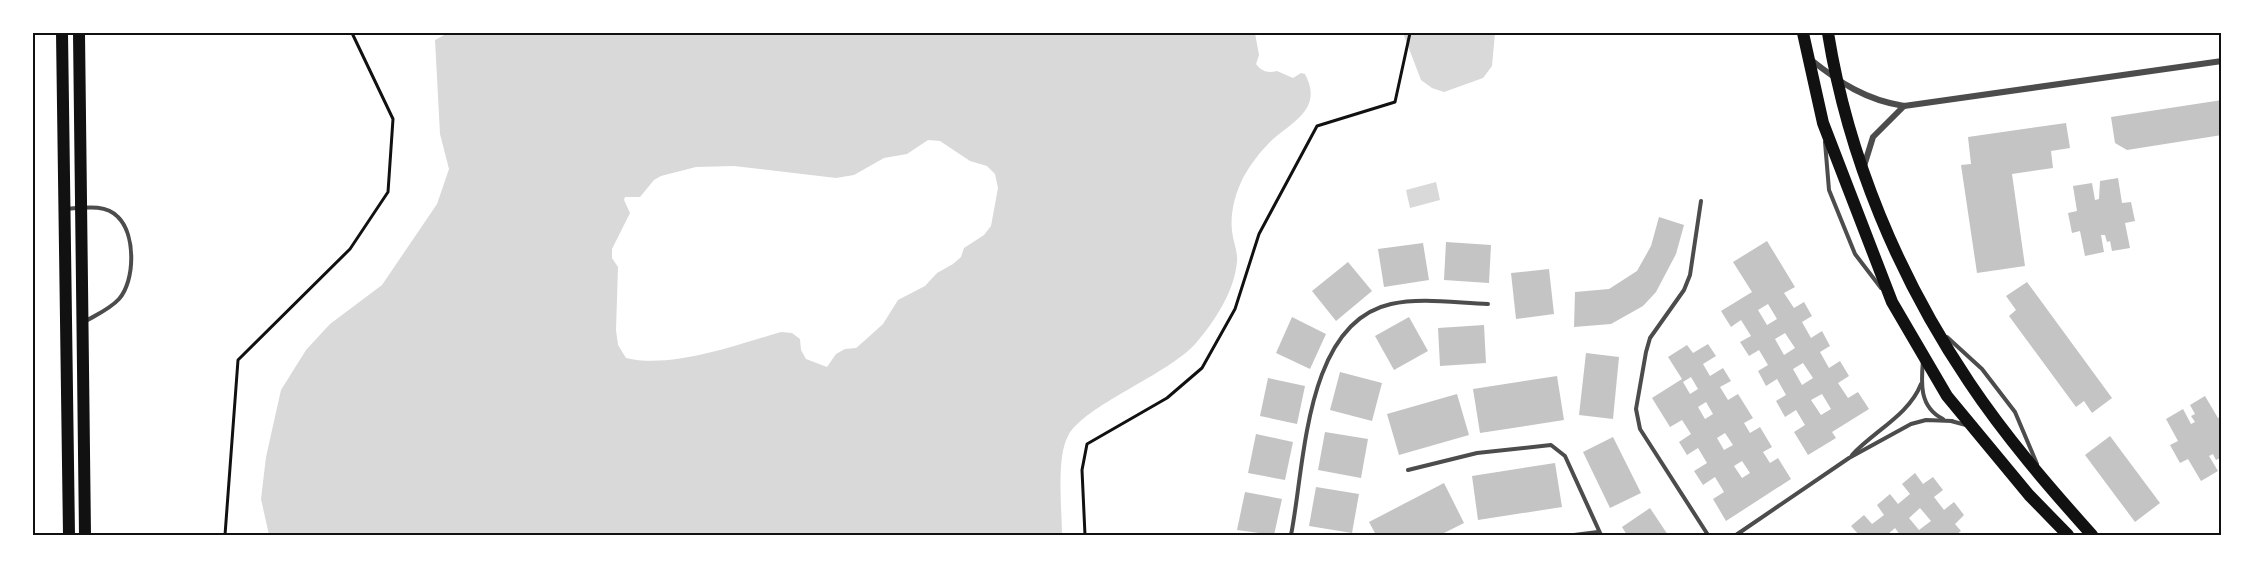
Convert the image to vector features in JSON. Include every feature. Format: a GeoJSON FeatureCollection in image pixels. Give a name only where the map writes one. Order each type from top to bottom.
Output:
{"type":"FeatureCollection","features":[{"type":"Feature","properties":{"kind":"main road"},"geometry":{"type":"LineString","coordinates":[[62,33],[69,535]]}},
{"type":"Feature","properties":{"kind":"main road"},"geometry":{"type":"LineString","coordinates":[[79,33],[85,535]]}},
{"type":"Feature","properties":{"kind":"main road"},"geometry":{"type":"LineString","coordinates":[[1803,33],[1824,123],[1892,302],[1947,396],[2068,535]]}},
{"type":"Feature","properties":{"kind":"main road"},"geometry":{"type":"LineString","coordinates":[[1828,33],[1836,80],[1862,173],[1916,293],[1969,382],[2046,483],[2092,535]]}},
{"type":"Feature","properties":{"kind":"street"},"geometry":{"type":"LineString","coordinates":[[1807,57],[1836,80],[1865,97],[1904,106],[2222,61]]}},
{"type":"Feature","properties":{"kind":"street"},"geometry":{"type":"LineString","coordinates":[[1862,173],[1873,137],[1904,106]]}},
{"type":"Feature","properties":{"kind":"lane"},"geometry":{"type":"LineString","coordinates":[[1824,123],[1829,190],[1855,254],[1892,302]]}},
{"type":"Feature","properties":{"kind":"lane"},"geometry":{"type":"LineString","coordinates":[[1701,201],[1690,275],[1684,290],[1650,338],[1636,409],[1640,429],[1708,535]]}},
{"type":"Feature","properties":{"kind":"lane"},"geometry":{"type":"LineString","coordinates":[[64,209],[96,207],[118,216],[124,226],[132,260],[131,275],[119,300],[81,323]]}},
{"type":"Feature","properties":{"kind":"lane"},"geometry":{"type":"LineString","coordinates":[[1291,535],[1312,402],[1321,374],[1338,342],[1360,320],[1389,304],[1404,302],[1488,304]]}},
{"type":"Feature","properties":{"kind":"lane"},"geometry":{"type":"LineString","coordinates":[[1938,329],[1982,369],[2014,412],[2046,483]]}},
{"type":"Feature","properties":{"kind":"lane"},"geometry":{"type":"LineString","coordinates":[[1923,357],[1921,384],[1925,401],[1937,416],[1971,426]]}},
{"type":"Feature","properties":{"kind":"lane"},"geometry":{"type":"LineString","coordinates":[[1849,458],[1869,436],[1908,408],[1921,384]]}},
{"type":"Feature","properties":{"kind":"lane"},"geometry":{"type":"LineString","coordinates":[[1736,535],[1849,458],[1911,424],[1936,420],[1952,421]]}},
{"type":"Feature","properties":{"kind":"lane"},"geometry":{"type":"LineString","coordinates":[[1408,470],[1477,453],[1551,445],[1565,456],[1600,533],[1574,535]]}},
{"type":"Feature","properties":{"kind":"path"},"geometry":{"type":"LineString","coordinates":[[225,535],[238,360],[350,249],[388,192],[393,119],[352,33]]}},
{"type":"Feature","properties":{"kind":"path"},"geometry":{"type":"LineString","coordinates":[[1085,535],[1082,470],[1087,444],[1167,398],[1202,368],[1235,309],[1259,234],[1317,126],[1395,102],[1410,33]]}},
{"type":"Feature","properties":{"kind":"shaded area"},"geometry":{"type":"Polygon","coordinates":[[[448,33],[1255,33],[1259,55],[1256,64],[1258,67],[1265,71],[1277,71],[1293,78],[1301,73],[1305,74],[1310,86],[1310,97],[1308,106],[1302,114],[1270,142],[1249,168],[1240,184],[1232,217],[1237,258],[1235,273],[1228,295],[1210,325],[1183,355],[1108,401],[1077,424],[1068,436],[1064,446],[1061,470],[1062,535],[269,535],[261,499],[266,457],[281,390],[306,350],[330,324],[382,285],[437,204],[449,169],[440,134],[435,40],[448,33]],[[928,140],[907,154],[884,158],[854,175],[836,178],[734,166],[696,167],[661,176],[654,180],[640,197],[625,197],[624,200],[630,213],[612,249],[612,258],[618,267],[616,330],[618,345],[626,358],[644,361],[683,358],[724,349],[781,332],[792,333],[800,339],[801,350],[806,359],[827,367],[836,354],[845,349],[856,348],[883,324],[898,300],[925,286],[937,273],[953,264],[961,257],[964,248],[984,235],[991,226],[998,188],[995,174],[987,166],[970,161],[940,141],[928,140]]]}},
{"type":"Feature","properties":{"kind":"shaded area"},"geometry":{"type":"Polygon","coordinates":[[[1403,33],[1495,33],[1492,66],[1483,78],[1444,92],[1432,88],[1421,80],[1403,33]]]}},
{"type":"Feature","properties":{"kind":"shaded area"},"geometry":{"type":"Polygon","coordinates":[[[1436,182],[1440,200],[1410,208],[1406,190],[1436,182]]]}},
{"type":"Feature","properties":{"kind":"building"},"geometry":{"type":"Polygon","coordinates":[[[2222,100],[2222,135],[2127,150],[2115,143],[2111,117],[2222,100]]]}},
{"type":"Feature","properties":{"kind":"building"},"geometry":{"type":"Polygon","coordinates":[[[2066,123],[2070,148],[2051,151],[2053,168],[2012,174],[2025,266],[1977,273],[1961,165],[1971,164],[1968,137],[2066,123]]]}},
{"type":"Feature","properties":{"kind":"building"},"geometry":{"type":"Polygon","coordinates":[[[2118,178],[2122,203],[2131,202],[2135,221],[2125,223],[2130,248],[2112,251],[2110,241],[2107,242],[2105,235],[2101,235],[2104,252],[2085,256],[2080,231],[2072,233],[2068,213],[2077,211],[2073,186],[2092,183],[2095,200],[2099,199],[2100,181],[2118,178]]]}},
{"type":"Feature","properties":{"kind":"building"},"geometry":{"type":"Polygon","coordinates":[[[1659,217],[1684,225],[1676,254],[1656,292],[1643,306],[1611,324],[1574,327],[1575,292],[1609,289],[1637,271],[1651,246],[1659,217]]]}},
{"type":"Feature","properties":{"kind":"building"},"geometry":{"type":"Polygon","coordinates":[[[1767,241],[1795,287],[1784,293],[1794,308],[1804,302],[1812,316],[1802,322],[1811,338],[1822,331],[1830,346],[1820,352],[1829,368],[1840,361],[1849,376],[1838,383],[1848,398],[1858,392],[1869,409],[1832,432],[1836,438],[1808,455],[1794,432],[1805,425],[1796,410],[1785,417],[1776,401],[1786,395],[1777,379],[1766,386],[1758,371],[1768,365],[1759,350],[1749,356],[1740,342],[1751,336],[1741,320],[1731,327],[1721,311],[1752,292],[1733,262],[1767,241]],[[1768,304],[1758,310],[1767,325],[1777,319],[1768,304]],[[1785,333],[1775,339],[1784,355],[1795,348],[1785,333]],[[1803,363],[1793,369],[1802,385],[1813,378],[1803,363]],[[1822,394],[1811,400],[1821,415],[1831,409],[1822,394]]]}},
{"type":"Feature","properties":{"kind":"building"},"geometry":{"type":"Polygon","coordinates":[[[1446,242],[1491,245],[1489,283],[1444,280],[1446,242]]]}},
{"type":"Feature","properties":{"kind":"building"},"geometry":{"type":"Polygon","coordinates":[[[1423,243],[1429,280],[1384,287],[1378,249],[1423,243]]]}},
{"type":"Feature","properties":{"kind":"building"},"geometry":{"type":"Polygon","coordinates":[[[1348,262],[1372,291],[1336,321],[1312,291],[1348,262]]]}},
{"type":"Feature","properties":{"kind":"building"},"geometry":{"type":"Polygon","coordinates":[[[1549,269],[1554,314],[1516,319],[1511,273],[1549,269]]]}},
{"type":"Feature","properties":{"kind":"building"},"geometry":{"type":"Polygon","coordinates":[[[2027,282],[2112,398],[2092,413],[2084,401],[2076,407],[2009,316],[2016,310],[2006,296],[2027,282]]]}},
{"type":"Feature","properties":{"kind":"building"},"geometry":{"type":"Polygon","coordinates":[[[1292,317],[1326,334],[1310,369],[1276,353],[1292,317]]]}},
{"type":"Feature","properties":{"kind":"building"},"geometry":{"type":"Polygon","coordinates":[[[1409,317],[1428,351],[1394,370],[1375,336],[1409,317]]]}},
{"type":"Feature","properties":{"kind":"building"},"geometry":{"type":"Polygon","coordinates":[[[1484,325],[1486,363],[1440,366],[1438,328],[1484,325]]]}},
{"type":"Feature","properties":{"kind":"building"},"geometry":{"type":"Polygon","coordinates":[[[1708,344],[1716,356],[1703,364],[1710,376],[1723,368],[1731,381],[1720,387],[1728,400],[1738,394],[1753,418],[1744,423],[1750,433],[1760,427],[1772,447],[1763,452],[1770,463],[1778,458],[1791,479],[1726,521],[1713,499],[1724,492],[1715,477],[1703,485],[1694,471],[1707,463],[1698,448],[1687,455],[1679,442],[1691,434],[1682,420],[1670,427],[1652,398],[1682,379],[1668,357],[1687,345],[1693,353],[1708,344]],[[1691,377],[1683,382],[1690,394],[1698,389],[1691,377]],[[1706,402],[1698,407],[1705,419],[1713,414],[1706,402]],[[1725,433],[1717,438],[1724,450],[1733,445],[1725,433]],[[1742,461],[1734,466],[1742,478],[1750,473],[1742,461]]]}},
{"type":"Feature","properties":{"kind":"building"},"geometry":{"type":"Polygon","coordinates":[[[1586,353],[1619,357],[1613,419],[1579,415],[1586,353]]]}},
{"type":"Feature","properties":{"kind":"building"},"geometry":{"type":"Polygon","coordinates":[[[1340,372],[1382,383],[1372,421],[1330,410],[1340,372]]]}},
{"type":"Feature","properties":{"kind":"building"},"geometry":{"type":"Polygon","coordinates":[[[1557,376],[1564,420],[1480,433],[1473,389],[1557,376]]]}},
{"type":"Feature","properties":{"kind":"building"},"geometry":{"type":"Polygon","coordinates":[[[1268,378],[1305,386],[1297,424],[1260,416],[1268,378]]]}},
{"type":"Feature","properties":{"kind":"building"},"geometry":{"type":"Polygon","coordinates":[[[1457,394],[1469,435],[1399,455],[1387,414],[1457,394]]]}},
{"type":"Feature","properties":{"kind":"building"},"geometry":{"type":"Polygon","coordinates":[[[2205,396],[2218,418],[2222,416],[2222,462],[2220,458],[2216,460],[2213,454],[2209,456],[2218,471],[2201,481],[2188,459],[2180,463],[2170,445],[2178,441],[2166,419],[2183,409],[2191,424],[2195,422],[2191,416],[2195,414],[2190,405],[2205,396]]]}},
{"type":"Feature","properties":{"kind":"building"},"geometry":{"type":"Polygon","coordinates":[[[1325,432],[1368,439],[1361,478],[1318,470],[1325,432]]]}},
{"type":"Feature","properties":{"kind":"building"},"geometry":{"type":"Polygon","coordinates":[[[1256,434],[1293,442],[1285,480],[1248,473],[1256,434]]]}},
{"type":"Feature","properties":{"kind":"building"},"geometry":{"type":"Polygon","coordinates":[[[2110,436],[2160,503],[2135,522],[2085,455],[2110,436]]]}},
{"type":"Feature","properties":{"kind":"building"},"geometry":{"type":"Polygon","coordinates":[[[1613,437],[1641,493],[1610,508],[1583,452],[1613,437]]]}},
{"type":"Feature","properties":{"kind":"building"},"geometry":{"type":"Polygon","coordinates":[[[1555,463],[1562,507],[1478,520],[1472,476],[1555,463]]]}},
{"type":"Feature","properties":{"kind":"building"},"geometry":{"type":"Polygon","coordinates":[[[1915,473],[1923,484],[1933,477],[1943,490],[1934,497],[1944,510],[1954,502],[1964,515],[1955,524],[1961,531],[1956,535],[1900,535],[1895,528],[1887,535],[1859,535],[1851,526],[1864,515],[1872,524],[1884,515],[1877,505],[1890,494],[1898,504],[1910,494],[1902,484],[1915,473]],[[1920,508],[1909,518],[1919,530],[1931,521],[1920,508]]]}},
{"type":"Feature","properties":{"kind":"building"},"geometry":{"type":"Polygon","coordinates":[[[1444,483],[1464,523],[1440,535],[1376,535],[1369,522],[1444,483]]]}},
{"type":"Feature","properties":{"kind":"building"},"geometry":{"type":"Polygon","coordinates":[[[1316,487],[1359,494],[1352,533],[1309,526],[1316,487]]]}},
{"type":"Feature","properties":{"kind":"building"},"geometry":{"type":"Polygon","coordinates":[[[1245,492],[1282,499],[1274,535],[1237,530],[1245,492]]]}},
{"type":"Feature","properties":{"kind":"building"},"geometry":{"type":"Polygon","coordinates":[[[1650,508],[1668,535],[1627,535],[1622,527],[1650,508]]]}}]}
